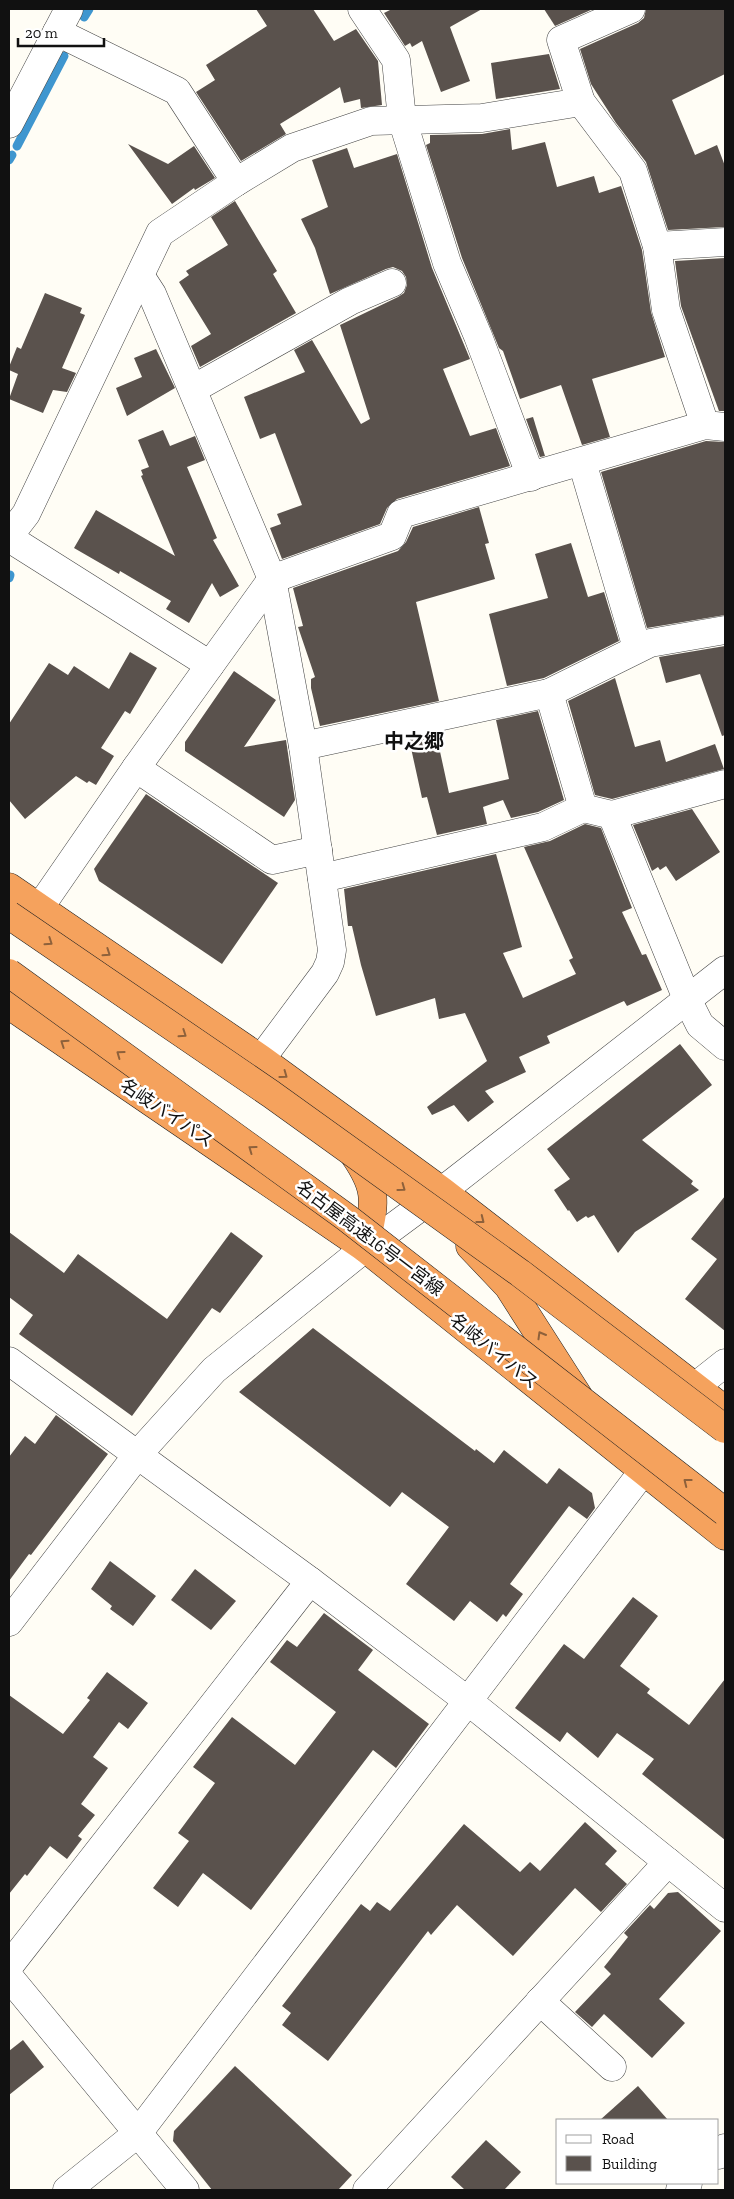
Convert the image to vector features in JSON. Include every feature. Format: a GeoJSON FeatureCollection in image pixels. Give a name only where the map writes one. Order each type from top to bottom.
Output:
{"type":"FeatureCollection","features":[{"type":"Feature","properties":{"kind":"highway"},"geometry":{"type":"LineString","coordinates":[[9,887],[307,1092],[442,1191],[725,1410]]}},
{"type":"Feature","properties":{"kind":"highway"},"geometry":{"type":"LineString","coordinates":[[9,915],[271,1094],[512,1267],[725,1429]]}},
{"type":"Feature","properties":{"kind":"highway","name":"名古屋高速16号一宮線"},"geometry":{"type":"LineString","coordinates":[[9,973],[347,1218],[725,1512]]}},
{"type":"Feature","properties":{"kind":"highway","name":"名岐バイパス"},"geometry":{"type":"LineString","coordinates":[[9,1005],[365,1248],[725,1536]]}},
{"type":"Feature","properties":{"kind":"highway"},"geometry":{"type":"LineString","coordinates":[[307,1092],[363,1167],[373,1189],[373,1209],[365,1248]]}},
{"type":"Feature","properties":{"kind":"highway"},"geometry":{"type":"LineString","coordinates":[[442,1191],[454,1231],[508,1286],[535,1325],[565,1376],[592,1414],[644,1470]]}},
{"type":"Feature","properties":{"kind":"street"},"geometry":{"type":"LineString","coordinates":[[362,9],[396,60],[402,119],[447,263],[478,336],[531,477]]}},
{"type":"Feature","properties":{"kind":"street"},"geometry":{"type":"LineString","coordinates":[[40,907],[136,768],[272,579],[392,536],[401,514],[715,426],[666,310],[657,246],[633,171],[581,102],[561,40],[631,9]]}},
{"type":"Feature","properties":{"kind":"street"},"geometry":{"type":"LineString","coordinates":[[9,124],[63,20],[177,91],[236,182]]}},
{"type":"Feature","properties":{"kind":"street"},"geometry":{"type":"LineString","coordinates":[[210,665],[9,537],[26,514],[141,277],[160,233],[236,182],[292,148],[371,121],[482,118],[581,102]]}},
{"type":"Feature","properties":{"kind":"street"},"geometry":{"type":"LineString","coordinates":[[657,246],[725,242]]}},
{"type":"Feature","properties":{"kind":"street"},"geometry":{"type":"LineString","coordinates":[[141,277],[152,294],[193,388],[272,579],[303,746],[332,950],[330,962],[325,973],[261,1059]]}},
{"type":"Feature","properties":{"kind":"street"},"geometry":{"type":"LineString","coordinates":[[193,388],[350,301],[392,283]]}},
{"type":"Feature","properties":{"kind":"street"},"geometry":{"type":"LineString","coordinates":[[582,462],[637,648]]}},
{"type":"Feature","properties":{"kind":"street"},"geometry":{"type":"LineString","coordinates":[[303,746],[549,693],[650,643],[725,630]]}},
{"type":"Feature","properties":{"kind":"street"},"geometry":{"type":"LineString","coordinates":[[549,693],[583,808]]}},
{"type":"Feature","properties":{"kind":"street"},"geometry":{"type":"LineString","coordinates":[[136,768],[272,860],[318,850]]}},
{"type":"Feature","properties":{"kind":"street"},"geometry":{"type":"LineString","coordinates":[[322,878],[543,827],[583,808],[612,815],[725,784]]}},
{"type":"Feature","properties":{"kind":"street"},"geometry":{"type":"LineString","coordinates":[[612,815],[686,999],[700,1025],[725,1046]]}},
{"type":"Feature","properties":{"kind":"street"},"geometry":{"type":"LineString","coordinates":[[9,1622],[138,1454],[214,1370],[365,1248],[442,1191],[725,970]]}},
{"type":"Feature","properties":{"kind":"street"},"geometry":{"type":"LineString","coordinates":[[9,1361],[310,1581],[468,1701],[725,1908]]}},
{"type":"Feature","properties":{"kind":"street"},"geometry":{"type":"LineString","coordinates":[[696,1386],[725,1364]]}},
{"type":"Feature","properties":{"kind":"street"},"geometry":{"type":"LineString","coordinates":[[67,2190],[138,2133],[644,1470]]}},
{"type":"Feature","properties":{"kind":"street"},"geometry":{"type":"LineString","coordinates":[[9,1966],[310,1581]]}},
{"type":"Feature","properties":{"kind":"street"},"geometry":{"type":"LineString","coordinates":[[367,2190],[668,1862]]}},
{"type":"Feature","properties":{"kind":"street"},"geometry":{"type":"LineString","coordinates":[[9,1977],[185,2190]]}},
{"type":"Feature","properties":{"kind":"street"},"geometry":{"type":"LineString","coordinates":[[540,2001],[612,2067]]}},
{"type":"Feature","properties":{"kind":"building"},"geometry":{"type":"Polygon","coordinates":[[[256,9],[313,9],[334,41],[356,29],[378,61],[382,105],[361,108],[360,99],[344,103],[340,87],[280,124],[286,134],[241,161],[196,92],[215,80],[206,65],[267,26],[256,9]]]}},
{"type":"Feature","properties":{"kind":"building"},"geometry":{"type":"Polygon","coordinates":[[[392,9],[482,9],[450,27],[470,81],[441,92],[422,41],[412,47],[410,43],[405,46],[384,13],[392,9]]]}},
{"type":"Feature","properties":{"kind":"building"},"geometry":{"type":"Polygon","coordinates":[[[544,9],[593,9],[555,26],[544,9]]]}},
{"type":"Feature","properties":{"kind":"building"},"geometry":{"type":"Polygon","coordinates":[[[646,9],[725,9],[725,74],[672,100],[695,155],[717,145],[725,166],[725,227],[668,230],[646,162],[616,123],[591,84],[580,49],[638,23],[644,18],[646,9]]]}},
{"type":"Feature","properties":{"kind":"building"},"geometry":{"type":"Polygon","coordinates":[[[549,54],[560,89],[496,99],[491,63],[549,54]]]}},
{"type":"Feature","properties":{"kind":"building"},"geometry":{"type":"Polygon","coordinates":[[[510,129],[512,150],[545,142],[557,187],[594,176],[599,193],[621,186],[642,250],[651,312],[665,357],[592,379],[610,437],[582,445],[561,385],[520,399],[503,351],[499,348],[462,258],[426,145],[430,143],[430,135],[482,134],[510,129]]]}},
{"type":"Feature","properties":{"kind":"building"},"geometry":{"type":"Polygon","coordinates":[[[128,144],[168,164],[194,146],[215,178],[195,190],[194,188],[172,204],[128,144]]]}},
{"type":"Feature","properties":{"kind":"building"},"geometry":{"type":"Polygon","coordinates":[[[347,148],[354,168],[397,154],[432,268],[470,359],[443,369],[470,436],[496,428],[510,466],[397,499],[387,508],[380,524],[282,559],[270,528],[281,524],[277,514],[302,505],[275,433],[260,439],[244,397],[305,372],[294,350],[312,340],[361,424],[370,419],[340,325],[398,297],[404,293],[407,285],[406,277],[402,271],[393,267],[330,294],[315,248],[301,219],[328,207],[312,160],[347,148]]]}},
{"type":"Feature","properties":{"kind":"building"},"geometry":{"type":"Polygon","coordinates":[[[235,201],[277,271],[273,274],[296,313],[200,367],[191,346],[211,334],[179,282],[189,275],[186,271],[228,245],[211,217],[235,201]]]}},
{"type":"Feature","properties":{"kind":"building"},"geometry":{"type":"Polygon","coordinates":[[[725,258],[725,411],[719,411],[681,306],[675,261],[725,258]]]}},
{"type":"Feature","properties":{"kind":"building"},"geometry":{"type":"Polygon","coordinates":[[[45,293],[82,308],[80,313],[85,315],[62,368],[76,373],[67,392],[53,390],[43,413],[9,399],[18,374],[9,370],[9,367],[17,347],[21,349],[45,293]]]}},
{"type":"Feature","properties":{"kind":"building"},"geometry":{"type":"Polygon","coordinates":[[[156,349],[175,388],[127,416],[116,388],[142,377],[134,358],[156,349]]]}},
{"type":"Feature","properties":{"kind":"building"},"geometry":{"type":"Polygon","coordinates":[[[533,417],[545,456],[540,457],[526,419],[533,417]]]}},
{"type":"Feature","properties":{"kind":"building"},"geometry":{"type":"Polygon","coordinates":[[[163,430],[170,446],[195,436],[205,460],[187,467],[217,538],[213,540],[239,586],[220,597],[212,583],[189,623],[166,609],[171,601],[120,571],[119,574],[74,548],[96,510],[175,556],[141,476],[143,475],[141,470],[149,467],[138,440],[163,430]]]}},
{"type":"Feature","properties":{"kind":"building"},"geometry":{"type":"Polygon","coordinates":[[[706,441],[725,442],[725,615],[647,628],[601,472],[706,441]]]}},
{"type":"Feature","properties":{"kind":"building"},"geometry":{"type":"Polygon","coordinates":[[[479,507],[489,543],[485,544],[495,579],[416,602],[439,701],[320,726],[311,688],[311,679],[315,677],[298,627],[303,626],[293,588],[398,551],[406,542],[413,527],[479,507]]]}},
{"type":"Feature","properties":{"kind":"building"},"geometry":{"type":"Polygon","coordinates":[[[571,543],[588,597],[604,592],[619,641],[544,678],[507,686],[489,614],[548,598],[535,554],[571,543]]]}},
{"type":"Feature","properties":{"kind":"building"},"geometry":{"type":"Polygon","coordinates":[[[725,646],[725,735],[722,736],[700,674],[666,683],[659,657],[725,646]]]}},
{"type":"Feature","properties":{"kind":"building"},"geometry":{"type":"Polygon","coordinates":[[[130,652],[157,668],[130,714],[125,711],[101,748],[114,756],[96,785],[89,781],[87,783],[76,776],[25,819],[9,800],[9,724],[49,663],[68,675],[74,666],[109,689],[130,652]]]}},
{"type":"Feature","properties":{"kind":"building"},"geometry":{"type":"Polygon","coordinates":[[[234,671],[276,700],[244,747],[286,740],[295,800],[284,817],[185,751],[185,742],[234,671]]]}},
{"type":"Feature","properties":{"kind":"building"},"geometry":{"type":"Polygon","coordinates":[[[615,678],[635,747],[660,740],[666,762],[715,744],[724,769],[612,799],[595,795],[568,701],[615,678]]]}},
{"type":"Feature","properties":{"kind":"building"},"geometry":{"type":"Polygon","coordinates":[[[538,711],[564,800],[538,812],[511,818],[503,800],[483,807],[487,824],[437,835],[427,797],[422,798],[409,739],[436,733],[449,793],[509,779],[496,720],[538,711]]]}},
{"type":"Feature","properties":{"kind":"building"},"geometry":{"type":"Polygon","coordinates":[[[146,794],[278,883],[222,964],[99,881],[94,869],[146,794]]]}},
{"type":"Feature","properties":{"kind":"building"},"geometry":{"type":"Polygon","coordinates":[[[692,809],[720,852],[676,881],[666,866],[660,870],[658,867],[652,871],[633,825],[692,809]]]}},
{"type":"Feature","properties":{"kind":"building"},"geometry":{"type":"Polygon","coordinates":[[[585,824],[601,828],[632,908],[622,912],[642,955],[646,954],[662,990],[627,1006],[624,1001],[547,1036],[550,1043],[519,1057],[526,1072],[485,1091],[494,1102],[468,1122],[454,1105],[432,1115],[427,1107],[487,1061],[465,1013],[439,1019],[435,998],[376,1016],[352,926],[348,926],[344,889],[496,854],[522,947],[503,953],[523,998],[576,974],[569,960],[573,958],[524,847],[550,841],[585,824]]]}},
{"type":"Feature","properties":{"kind":"building"},"geometry":{"type":"Polygon","coordinates":[[[680,1044],[712,1085],[642,1140],[693,1181],[691,1184],[699,1190],[635,1232],[618,1253],[594,1215],[588,1218],[586,1216],[577,1222],[568,1211],[554,1190],[570,1179],[547,1149],[680,1044]]]}},
{"type":"Feature","properties":{"kind":"building"},"geometry":{"type":"Polygon","coordinates":[[[725,1196],[725,1331],[685,1299],[717,1259],[691,1239],[725,1196]]]}},
{"type":"Feature","properties":{"kind":"building"},"geometry":{"type":"Polygon","coordinates":[[[9,1232],[64,1273],[78,1254],[167,1319],[231,1232],[263,1256],[220,1313],[212,1308],[132,1416],[19,1334],[33,1315],[9,1297],[9,1232]]]}},
{"type":"Feature","properties":{"kind":"building"},"geometry":{"type":"Polygon","coordinates":[[[313,1328],[475,1451],[476,1449],[494,1463],[504,1450],[547,1484],[559,1468],[592,1493],[595,1508],[587,1519],[569,1506],[510,1584],[523,1594],[506,1617],[503,1614],[497,1622],[470,1601],[454,1621],[406,1584],[449,1527],[402,1492],[390,1507],[239,1392],[313,1328]]]}},
{"type":"Feature","properties":{"kind":"building"},"geometry":{"type":"Polygon","coordinates":[[[56,1415],[108,1454],[9,1581],[9,1457],[25,1436],[35,1444],[56,1415]]]}},
{"type":"Feature","properties":{"kind":"building"},"geometry":{"type":"Polygon","coordinates":[[[110,1561],[156,1596],[133,1626],[110,1609],[112,1606],[91,1589],[110,1561]]]}},
{"type":"Feature","properties":{"kind":"building"},"geometry":{"type":"Polygon","coordinates":[[[195,1569],[236,1601],[211,1630],[171,1600],[195,1569]]]}},
{"type":"Feature","properties":{"kind":"building"},"geometry":{"type":"Polygon","coordinates":[[[633,1597],[658,1616],[620,1666],[650,1689],[647,1693],[689,1725],[725,1679],[725,1840],[642,1774],[654,1759],[617,1733],[598,1758],[567,1732],[560,1742],[515,1708],[564,1644],[584,1659],[633,1597]]]}},
{"type":"Feature","properties":{"kind":"building"},"geometry":{"type":"Polygon","coordinates":[[[324,1613],[373,1650],[358,1670],[429,1724],[396,1768],[373,1750],[251,1910],[203,1873],[178,1907],[153,1888],[189,1841],[178,1833],[215,1783],[193,1767],[232,1717],[295,1765],[336,1712],[270,1662],[287,1640],[297,1647],[324,1613]]]}},
{"type":"Feature","properties":{"kind":"building"},"geometry":{"type":"Polygon","coordinates":[[[107,1672],[148,1703],[128,1729],[119,1722],[93,1757],[108,1768],[81,1804],[95,1815],[78,1836],[82,1839],[67,1859],[50,1846],[27,1876],[25,1874],[9,1894],[9,1695],[63,1734],[90,1700],[87,1698],[107,1672]]]}},
{"type":"Feature","properties":{"kind":"building"},"geometry":{"type":"Polygon","coordinates":[[[585,1822],[617,1851],[605,1864],[627,1884],[601,1912],[575,1888],[513,1956],[457,1905],[431,1935],[428,1931],[328,2061],[282,2025],[291,2013],[282,2006],[361,1904],[370,1911],[377,1902],[390,1911],[464,1824],[520,1872],[530,1862],[540,1871],[585,1822]]]}},
{"type":"Feature","properties":{"kind":"building"},"geometry":{"type":"Polygon","coordinates":[[[678,1892],[721,1931],[659,1999],[685,2023],[652,2058],[604,2014],[592,2027],[575,2012],[611,1974],[604,1967],[628,1937],[624,1933],[650,1905],[654,1909],[668,1893],[678,1892]]]}},
{"type":"Feature","properties":{"kind":"building"},"geometry":{"type":"Polygon","coordinates":[[[23,2040],[44,2067],[9,2095],[9,2051],[23,2040]]]}},
{"type":"Feature","properties":{"kind":"building"},"geometry":{"type":"Polygon","coordinates":[[[235,2066],[352,2175],[338,2190],[212,2190],[173,2141],[174,2131],[235,2066]]]}},
{"type":"Feature","properties":{"kind":"building"},"geometry":{"type":"Polygon","coordinates":[[[638,2086],[667,2119],[601,2119],[638,2086]]]}},
{"type":"Feature","properties":{"kind":"building"},"geometry":{"type":"Polygon","coordinates":[[[486,2140],[521,2172],[504,2190],[465,2190],[451,2177],[486,2140]]]}},
{"type":"Feature","properties":{"kind":"waterway"},"geometry":{"type":"LineString","coordinates":[[84,17],[89,9]]}},
{"type":"Feature","properties":{"kind":"waterway"},"geometry":{"type":"LineString","coordinates":[[17,146],[64,56]]}},
{"type":"Feature","properties":{"kind":"waterway"},"geometry":{"type":"LineString","coordinates":[[9,160],[12,155]]}},
{"type":"Feature","properties":{"kind":"district","name":"中之郷"},"geometry":{"type":"Point","coordinates":[414,741]}}]}
